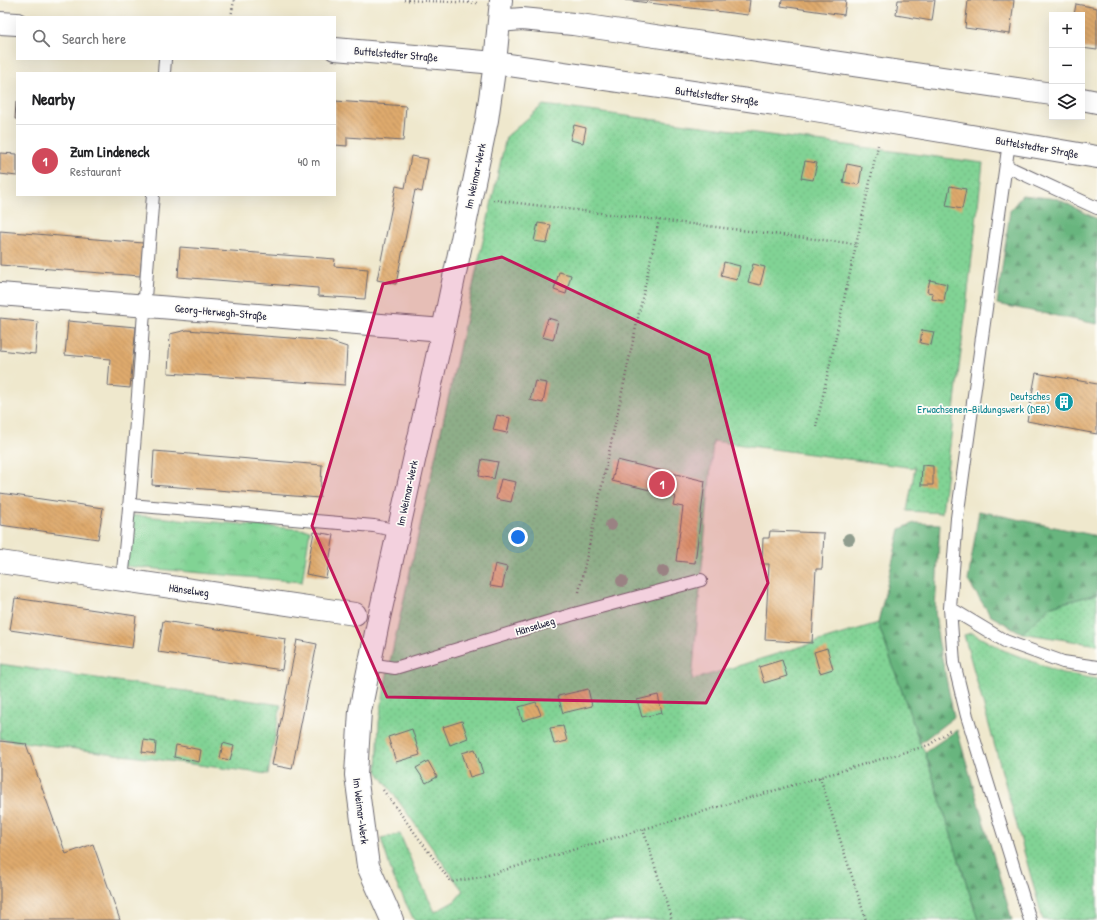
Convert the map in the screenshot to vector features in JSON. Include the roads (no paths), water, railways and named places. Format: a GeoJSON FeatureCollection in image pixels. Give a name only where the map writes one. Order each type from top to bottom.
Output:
{"type":"FeatureCollection","features":[{"type":"Feature","properties":{"kind":"street","name":"Im Weimar-Werk"},"geometry":{"type":"LineString","coordinates":[[392,920],[368,866],[356,775],[360,711],[378,618],[399,531],[443,330],[487,120],[495,63],[500,10]]}},
{"type":"Feature","properties":{"kind":"street"},"geometry":{"type":"LineString","coordinates":[[500,10],[522,19],[573,24],[1049,94]]}},
{"type":"Feature","properties":{"kind":"street"},"geometry":{"type":"LineString","coordinates":[[0,23],[16,24]]}},
{"type":"Feature","properties":{"kind":"street","name":"Buttelstedter Straße"},"geometry":{"type":"LineString","coordinates":[[336,49],[495,63],[796,107],[1097,158]]}},
{"type":"Feature","properties":{"kind":"street"},"geometry":{"type":"LineString","coordinates":[[1085,100],[1097,102]]}},
{"type":"Feature","properties":{"kind":"street","name":"Georg-Herwegh-Straße"},"geometry":{"type":"LineString","coordinates":[[0,294],[443,330]]}},
{"type":"Feature","properties":{"kind":"street","name":"Hänselweg"},"geometry":{"type":"LineString","coordinates":[[0,562],[355,614]]}},
{"type":"Feature","properties":{"kind":"lane"},"geometry":{"type":"LineString","coordinates":[[164,72],[165,60]]}},
{"type":"Feature","properties":{"kind":"lane"},"geometry":{"type":"LineString","coordinates":[[1009,142],[957,518],[950,608],[954,663],[968,716],[1030,920]]}},
{"type":"Feature","properties":{"kind":"lane"},"geometry":{"type":"LineString","coordinates":[[1006,166],[1097,208]]}},
{"type":"Feature","properties":{"kind":"lane"},"geometry":{"type":"LineString","coordinates":[[122,580],[130,505],[143,306],[153,196]]}},
{"type":"Feature","properties":{"kind":"lane"},"geometry":{"type":"LineString","coordinates":[[130,505],[374,526],[399,531]]}},
{"type":"Feature","properties":{"kind":"lane","name":"Hänselweg"},"geometry":{"type":"LineString","coordinates":[[369,664],[395,668],[574,614],[701,580]]}},
{"type":"Feature","properties":{"kind":"lane"},"geometry":{"type":"LineString","coordinates":[[950,608],[1005,641],[1063,662],[1097,667]]}},
{"type":"Feature","properties":{"kind":"lane","name":"Hänselweg"},"geometry":{"type":"LineString","coordinates":[[355,614],[378,618]]}},
{"type":"Feature","properties":{"kind":"place","name":"Deutsches Erwachsenen-Bildungswerk (DEB)"},"geometry":{"type":"Point","coordinates":[1064,402]}},
{"type":"Feature","properties":{"kind":"place","name":"Zum Lindeneck"},"geometry":{"type":"Point","coordinates":[662,484]}}]}
